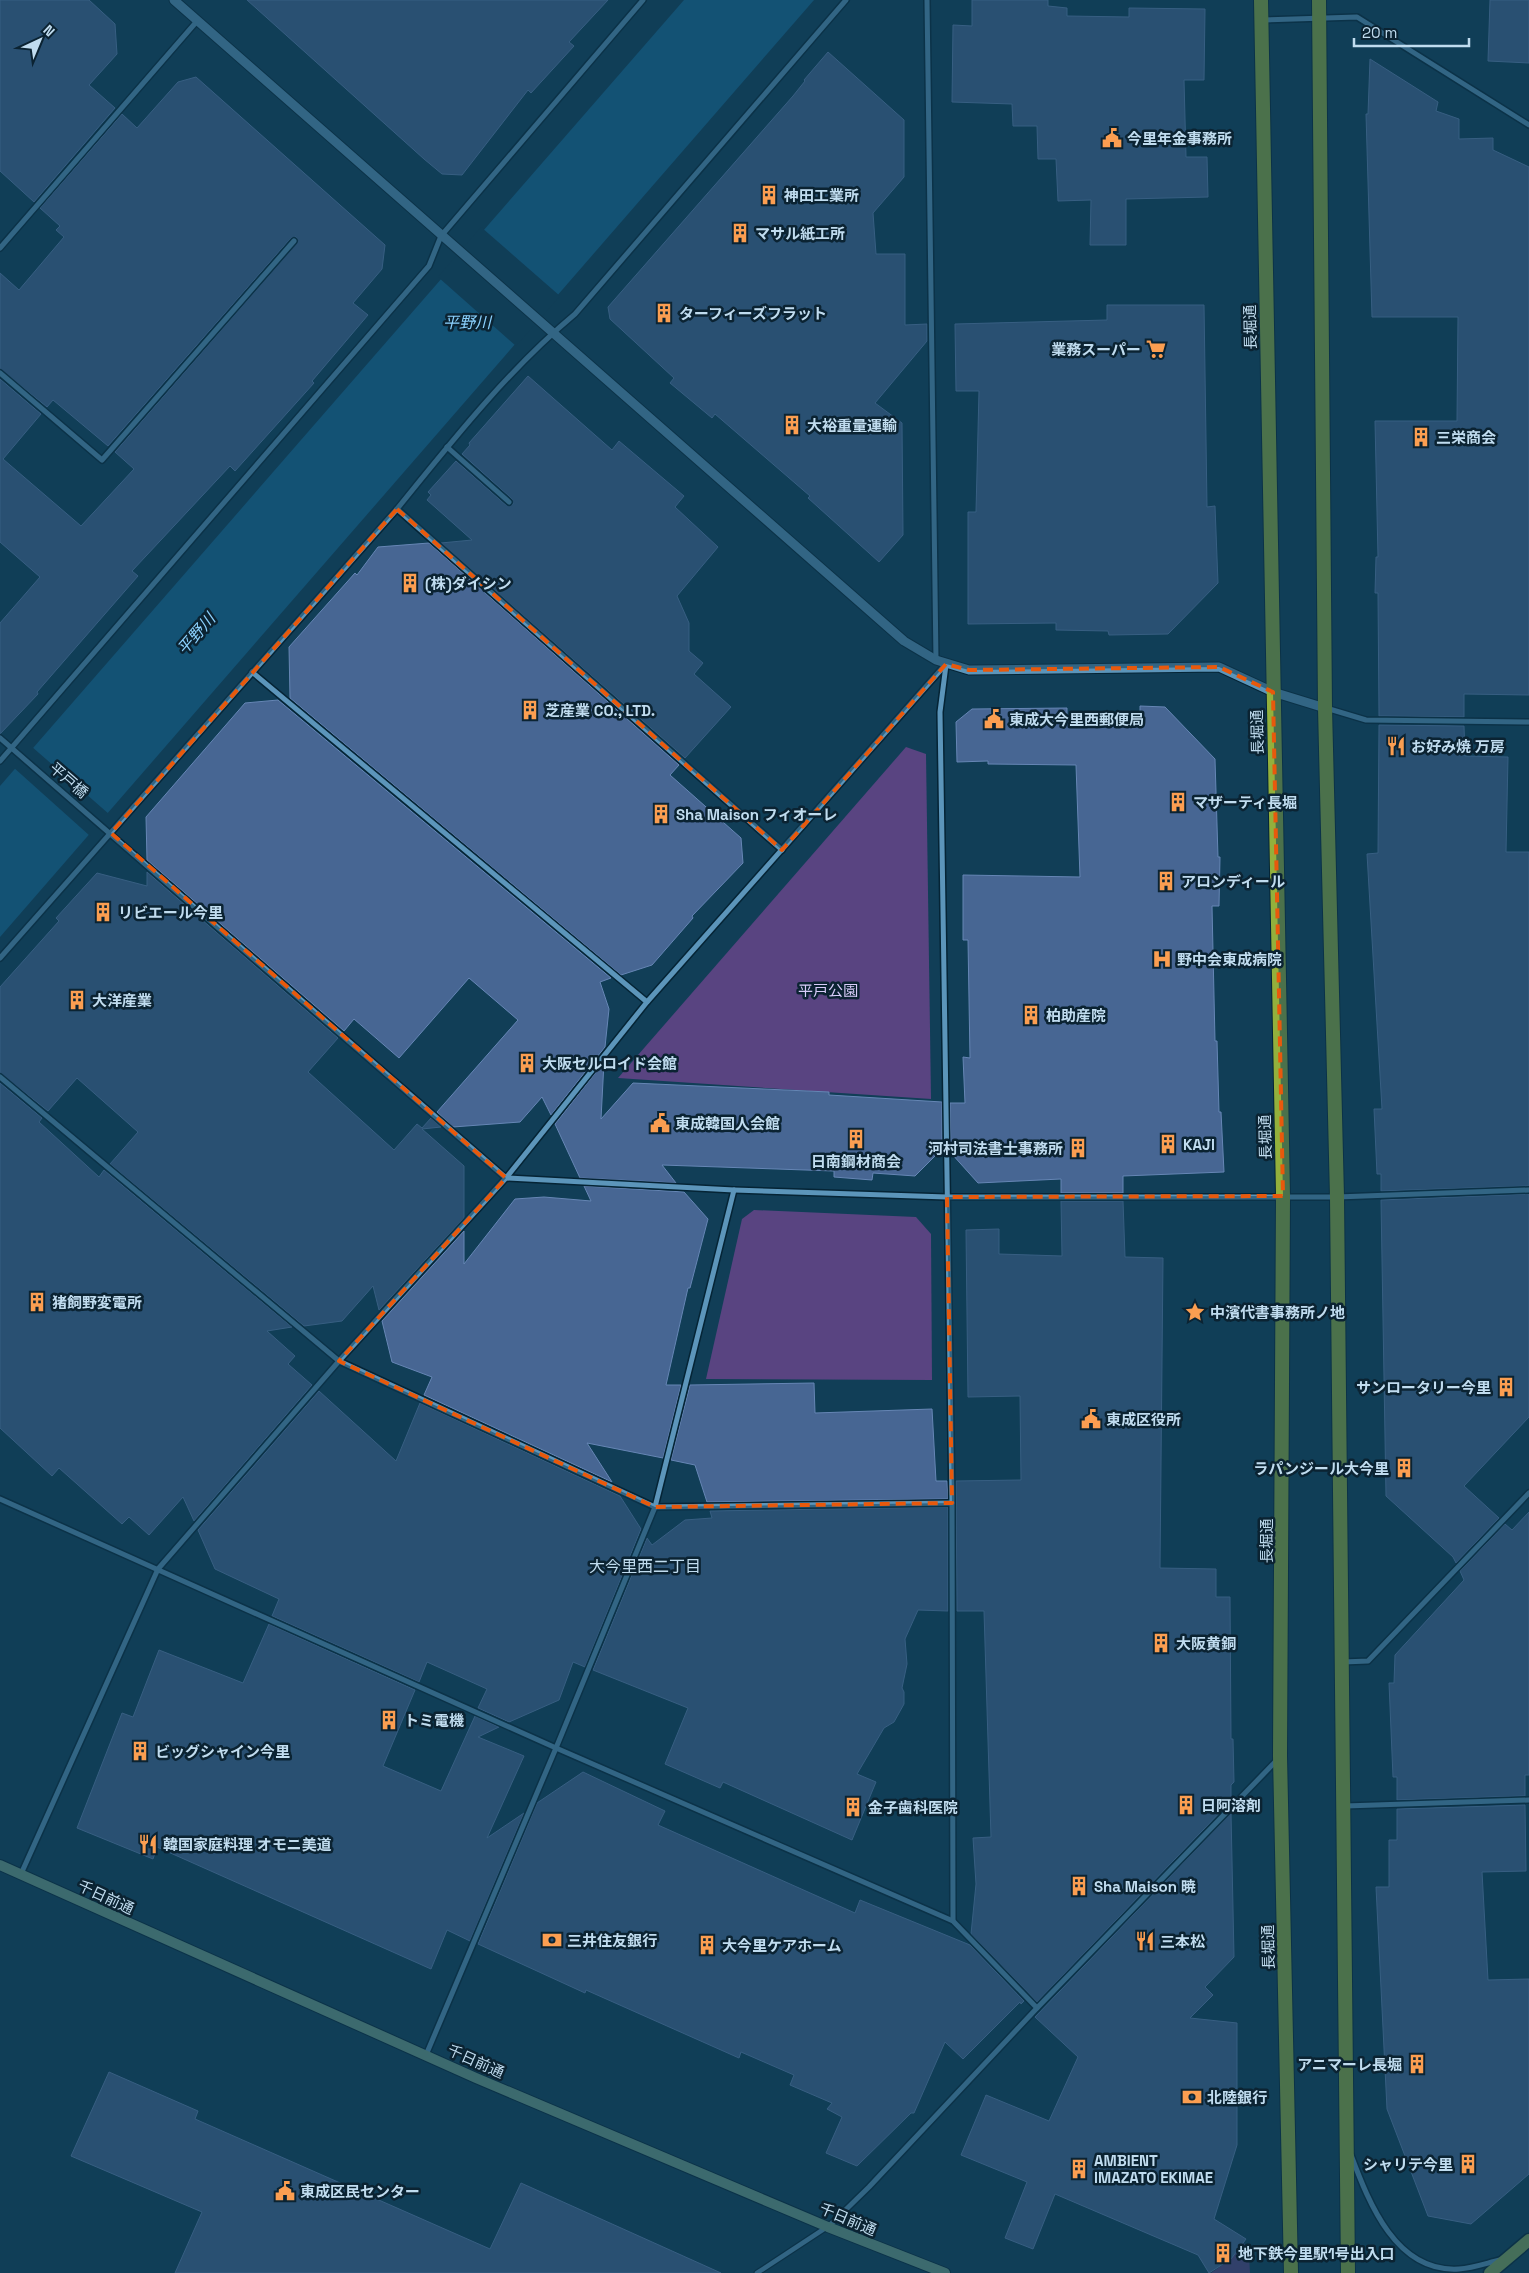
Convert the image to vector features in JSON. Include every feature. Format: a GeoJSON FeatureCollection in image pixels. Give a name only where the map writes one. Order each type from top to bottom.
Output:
{"type":"FeatureCollection","features":[{"type":"Feature","properties":{"kind":"highway","name":"長堀通"},"geometry":{"type":"LineString","coordinates":[[1261,0],[1283,1196],[1280,1756],[1291,2273]]}},
{"type":"Feature","properties":{"kind":"highway"},"geometry":{"type":"LineString","coordinates":[[1319,0],[1325,708],[1337,1197],[1345,1806],[1348,2273]]}},
{"type":"Feature","properties":{"kind":"main road","name":"千日前通"},"geometry":{"type":"LineString","coordinates":[[0,1865],[426,2055],[828,2227],[944,2273]]}},
{"type":"Feature","properties":{"kind":"main road"},"geometry":{"type":"LineString","coordinates":[[1490,2273],[1529,2240]]}},
{"type":"Feature","properties":{"kind":"street"},"geometry":{"type":"LineString","coordinates":[[174,0],[904,641],[936,660],[969,670],[1219,668],[1273,692],[1366,720],[1529,722]]}},
{"type":"Feature","properties":{"kind":"street"},"geometry":{"type":"LineString","coordinates":[[0,761],[429,266],[441,236],[643,0]]}},
{"type":"Feature","properties":{"kind":"street"},"geometry":{"type":"LineString","coordinates":[[0,958],[397,509],[447,447],[553,333],[575,314],[846,0]]}},
{"type":"Feature","properties":{"kind":"street"},"geometry":{"type":"LineString","coordinates":[[927,0],[936,660]]}},
{"type":"Feature","properties":{"kind":"street"},"geometry":{"type":"LineString","coordinates":[[1262,20],[1357,17],[1529,125]]}},
{"type":"Feature","properties":{"kind":"street"},"geometry":{"type":"LineString","coordinates":[[0,248],[198,20]]}},
{"type":"Feature","properties":{"kind":"street"},"geometry":{"type":"LineString","coordinates":[[0,373],[102,460],[294,241]]}},
{"type":"Feature","properties":{"kind":"street"},"geometry":{"type":"LineString","coordinates":[[447,447],[510,502]]}},
{"type":"Feature","properties":{"kind":"street"},"geometry":{"type":"LineString","coordinates":[[397,509],[782,850]]}},
{"type":"Feature","properties":{"kind":"street"},"geometry":{"type":"LineString","coordinates":[[22,1874],[158,1569],[339,1361],[506,1178],[647,1002],[946,664]]}},
{"type":"Feature","properties":{"kind":"street"},"geometry":{"type":"LineString","coordinates":[[946,664],[940,712],[952,1503],[953,1922]]}},
{"type":"Feature","properties":{"kind":"street"},"geometry":{"type":"LineString","coordinates":[[252,672],[647,1002]]}},
{"type":"Feature","properties":{"kind":"street","name":"平戸橋"},"geometry":{"type":"LineString","coordinates":[[0,738],[506,1178]]}},
{"type":"Feature","properties":{"kind":"street"},"geometry":{"type":"LineString","coordinates":[[0,1077],[339,1361],[655,1507],[952,1503]]}},
{"type":"Feature","properties":{"kind":"street"},"geometry":{"type":"LineString","coordinates":[[506,1178],[734,1190],[947,1197],[1337,1197],[1529,1190]]}},
{"type":"Feature","properties":{"kind":"street"},"geometry":{"type":"LineString","coordinates":[[426,2055],[556,1748],[655,1507],[734,1190]]}},
{"type":"Feature","properties":{"kind":"street"},"geometry":{"type":"LineString","coordinates":[[1342,1662],[1368,1661],[1529,1493]]}},
{"type":"Feature","properties":{"kind":"street"},"geometry":{"type":"LineString","coordinates":[[0,1499],[556,1748],[953,1922],[1037,2008]]}},
{"type":"Feature","properties":{"kind":"street"},"geometry":{"type":"LineString","coordinates":[[757,2273],[828,2227],[869,2187],[1037,2008],[1280,1756]]}},
{"type":"Feature","properties":{"kind":"street"},"geometry":{"type":"LineString","coordinates":[[1345,1806],[1529,1800]]}},
{"type":"Feature","properties":{"kind":"street"},"geometry":{"type":"LineString","coordinates":[[1348,2146],[1371,2205],[1392,2236],[1409,2254],[1427,2265],[1459,2270],[1507,2259]]}},
{"type":"Feature","properties":{"kind":"highlighted area"},"geometry":{"type":"Polygon","coordinates":[[[397,509],[782,850],[946,664],[969,670],[1219,667],[1273,692],[1283,1196],[947,1197],[952,1503],[655,1507],[339,1361],[506,1178],[111,833],[397,509]]]}},
{"type":"Feature","properties":{"kind":"green space","name":"平戸公園"},"geometry":{"type":"Polygon","coordinates":[[[906,747],[926,754],[931,1099],[618,1078],[906,747]]]}},
{"type":"Feature","properties":{"kind":"green space"},"geometry":{"type":"Polygon","coordinates":[[[754,1210],[916,1217],[931,1234],[932,1380],[706,1379],[742,1219],[754,1210]]]}},
{"type":"Feature","properties":{"kind":"green space"},"geometry":{"type":"Polygon","coordinates":[[[1244,2243],[1249,2255],[1250,2273],[1211,2273],[1231,2259],[1244,2243]]]}},
{"type":"Feature","properties":{"kind":"water","name":"平野川"},"geometry":{"type":"Polygon","coordinates":[[[684,0],[814,0],[0,937],[0,786],[684,0]]]}},
{"type":"Feature","properties":{"kind":"pier"},"geometry":{"type":"Polygon","coordinates":[[[481,227],[560,296],[516,346],[438,277],[481,227]]]}},
{"type":"Feature","properties":{"kind":"pier"},"geometry":{"type":"Polygon","coordinates":[[[31,746],[109,814],[90,836],[13,767],[31,746]]]}},
{"type":"Feature","properties":{"kind":"building"},"geometry":{"type":"Polygon","coordinates":[[[0,0],[89,0],[115,24],[117,54],[89,85],[115,108],[34,202],[0,171],[0,0]]]}},
{"type":"Feature","properties":{"kind":"building"},"geometry":{"type":"Polygon","coordinates":[[[247,0],[608,0],[569,42],[574,46],[531,93],[528,90],[462,175],[442,174],[247,0]]]}},
{"type":"Feature","properties":{"kind":"building"},"geometry":{"type":"Polygon","coordinates":[[[972,0],[1048,0],[1048,6],[1067,8],[1067,16],[1129,17],[1129,8],[1205,9],[1204,80],[1184,80],[1186,157],[1207,157],[1208,197],[1126,199],[1126,245],[1090,245],[1091,200],[1058,201],[1056,159],[1038,159],[1037,126],[1013,126],[1012,104],[952,102],[953,25],[972,26],[972,0]]]}},
{"type":"Feature","properties":{"kind":"building"},"geometry":{"type":"Polygon","coordinates":[[[1490,0],[1529,0],[1529,63],[1488,61],[1490,0]]]}},
{"type":"Feature","properties":{"kind":"building"},"geometry":{"type":"Polygon","coordinates":[[[828,52],[904,120],[904,177],[873,213],[876,254],[905,254],[905,325],[927,324],[927,341],[875,403],[902,423],[903,535],[879,562],[808,498],[810,496],[715,414],[712,418],[670,383],[674,378],[610,319],[608,307],[793,96],[828,52]]]}},
{"type":"Feature","properties":{"kind":"building"},"geometry":{"type":"Polygon","coordinates":[[[1370,59],[1438,102],[1436,111],[1459,119],[1459,139],[1493,138],[1493,150],[1529,167],[1529,695],[1464,694],[1464,717],[1379,716],[1378,593],[1375,593],[1376,557],[1378,557],[1375,421],[1457,421],[1458,317],[1372,317],[1366,114],[1368,114],[1370,59]]]}},
{"type":"Feature","properties":{"kind":"building"},"geometry":{"type":"Polygon","coordinates":[[[196,77],[385,245],[382,269],[353,303],[368,315],[312,381],[314,383],[235,471],[230,466],[132,571],[138,576],[37,692],[38,694],[0,734],[0,623],[40,577],[0,542],[0,379],[41,414],[3,459],[81,526],[134,469],[115,452],[298,242],[296,237],[291,238],[108,446],[53,400],[47,407],[0,369],[0,273],[19,290],[64,237],[56,230],[60,226],[40,208],[122,114],[137,128],[178,82],[196,77]]]}},
{"type":"Feature","properties":{"kind":"building"},"geometry":{"type":"Polygon","coordinates":[[[1107,305],[1204,305],[1207,507],[1215,506],[1218,583],[1168,634],[1109,635],[1108,631],[1056,630],[1056,623],[968,624],[968,512],[976,512],[979,391],[956,391],[955,324],[1107,320],[1107,305]]]}},
{"type":"Feature","properties":{"kind":"building"},"geometry":{"type":"Polygon","coordinates":[[[528,376],[612,450],[619,441],[684,496],[675,507],[718,547],[677,596],[689,623],[689,651],[703,663],[694,674],[731,707],[685,758],[441,543],[472,540],[427,500],[431,495],[428,492],[456,461],[506,505],[513,504],[512,499],[462,454],[470,445],[469,443],[528,376]]]}},
{"type":"Feature","properties":{"kind":"building"},"geometry":{"type":"Polygon","coordinates":[[[429,543],[679,765],[670,775],[741,838],[743,863],[692,916],[693,918],[652,965],[621,975],[290,698],[289,647],[355,573],[357,575],[378,547],[429,543]]]}},
{"type":"Feature","properties":{"kind":"building"},"geometry":{"type":"Polygon","coordinates":[[[278,700],[611,978],[600,982],[609,1009],[605,1047],[551,1115],[542,1097],[520,1122],[453,1127],[437,1112],[518,1020],[469,978],[399,1058],[354,1019],[344,1031],[147,860],[146,817],[245,703],[278,700]]]}},
{"type":"Feature","properties":{"kind":"building"},"geometry":{"type":"Polygon","coordinates":[[[1140,706],[1165,707],[1215,759],[1218,857],[1220,857],[1219,906],[1212,906],[1215,1041],[1217,1041],[1219,1112],[1221,1112],[1224,1172],[1123,1176],[1123,1193],[1061,1193],[1061,1179],[978,1183],[951,1153],[950,1103],[965,1103],[963,1057],[970,1058],[968,940],[963,940],[963,875],[1080,877],[1076,765],[988,764],[988,761],[957,762],[956,722],[972,709],[1067,708],[1067,719],[1140,717],[1140,706]]]}},
{"type":"Feature","properties":{"kind":"building"},"geometry":{"type":"Polygon","coordinates":[[[1379,725],[1464,726],[1465,756],[1508,757],[1506,852],[1529,852],[1529,1186],[1381,1191],[1381,1174],[1377,1174],[1374,1109],[1382,1109],[1367,854],[1378,853],[1379,725]]]}},
{"type":"Feature","properties":{"kind":"building"},"geometry":{"type":"Polygon","coordinates":[[[147,872],[338,1038],[308,1072],[394,1150],[417,1124],[422,1128],[431,1118],[441,1127],[422,1129],[464,1166],[464,1218],[379,1310],[373,1286],[342,1321],[304,1326],[110,1164],[138,1132],[77,1078],[48,1111],[0,1073],[0,987],[59,921],[56,918],[97,873],[147,886],[147,872]]]}},
{"type":"Feature","properties":{"kind":"building"},"geometry":{"type":"Polygon","coordinates":[[[604,1062],[601,1119],[633,1083],[829,1092],[829,1095],[942,1102],[942,1149],[915,1176],[873,1173],[872,1180],[834,1177],[834,1171],[662,1165],[676,1183],[580,1178],[555,1124],[604,1062]]]}},
{"type":"Feature","properties":{"kind":"building"},"geometry":{"type":"Polygon","coordinates":[[[0,1083],[42,1118],[39,1122],[99,1177],[104,1170],[292,1327],[267,1331],[295,1356],[288,1364],[312,1385],[194,1521],[183,1497],[149,1535],[129,1517],[122,1524],[59,1468],[52,1476],[0,1428],[0,1083]]]}},
{"type":"Feature","properties":{"kind":"building"},"geometry":{"type":"Polygon","coordinates":[[[584,1186],[684,1192],[708,1219],[690,1288],[688,1288],[666,1385],[681,1385],[663,1458],[587,1443],[612,1482],[424,1395],[432,1377],[392,1362],[382,1321],[464,1231],[464,1264],[515,1199],[544,1197],[591,1201],[584,1186]]]}},
{"type":"Feature","properties":{"kind":"building"},"geometry":{"type":"Polygon","coordinates":[[[1529,1194],[1529,1417],[1464,1486],[1499,1518],[1456,1563],[1453,1557],[1386,1496],[1381,1200],[1529,1194]]]}},
{"type":"Feature","properties":{"kind":"building"},"geometry":{"type":"Polygon","coordinates":[[[1061,1201],[1123,1201],[1125,1257],[1163,1258],[1160,1568],[1216,1569],[1216,1597],[1230,1597],[1231,1739],[1233,1739],[1234,1782],[1231,1785],[1231,1801],[1037,2002],[971,1934],[976,1884],[973,1838],[991,1837],[984,1611],[957,1611],[956,1481],[1021,1480],[1020,1396],[968,1397],[966,1230],[999,1229],[999,1254],[1062,1256],[1061,1201]]]}},
{"type":"Feature","properties":{"kind":"building"},"geometry":{"type":"Polygon","coordinates":[[[814,1383],[815,1413],[932,1409],[936,1481],[947,1481],[948,1499],[707,1502],[695,1465],[671,1460],[690,1385],[814,1383]]]}},
{"type":"Feature","properties":{"kind":"building"},"geometry":{"type":"Polygon","coordinates":[[[319,1391],[396,1461],[420,1403],[620,1496],[641,1529],[585,1667],[573,1662],[559,1700],[509,1722],[478,1708],[487,1689],[427,1662],[419,1682],[272,1616],[279,1599],[215,1569],[198,1530],[319,1391]]]}},
{"type":"Feature","properties":{"kind":"building"},"geometry":{"type":"Polygon","coordinates":[[[948,1507],[948,1611],[918,1610],[905,1639],[907,1664],[902,1688],[904,1704],[894,1722],[884,1728],[857,1774],[876,1782],[852,1840],[723,1782],[720,1788],[665,1764],[688,1708],[593,1670],[647,1538],[652,1545],[685,1520],[712,1518],[710,1511],[948,1507]]]}},
{"type":"Feature","properties":{"kind":"building"},"geometry":{"type":"Polygon","coordinates":[[[1529,1512],[1529,1775],[1525,1775],[1525,1796],[1397,1800],[1397,1777],[1393,1777],[1389,1683],[1394,1683],[1395,1655],[1464,1580],[1460,1571],[1505,1524],[1512,1530],[1529,1512]]]}},
{"type":"Feature","properties":{"kind":"building"},"geometry":{"type":"Polygon","coordinates":[[[269,1624],[415,1690],[383,1766],[441,1791],[475,1716],[499,1727],[478,1737],[524,1756],[487,1838],[524,1813],[470,1941],[447,1930],[431,1969],[157,1847],[153,1859],[77,1828],[122,1713],[133,1717],[159,1650],[243,1683],[269,1624]]]}},
{"type":"Feature","properties":{"kind":"building"},"geometry":{"type":"Polygon","coordinates":[[[583,1772],[665,1811],[658,1825],[855,1913],[860,1900],[970,1945],[1024,2001],[1021,2004],[1020,2002],[963,2059],[945,2042],[914,2113],[911,2113],[857,2166],[826,2153],[842,2117],[827,2109],[832,2103],[790,2085],[794,2075],[741,2052],[739,2058],[586,1990],[585,1993],[478,1944],[537,1803],[583,1772]]]}},
{"type":"Feature","properties":{"kind":"building"},"geometry":{"type":"Polygon","coordinates":[[[1525,1805],[1526,1871],[1482,1872],[1488,1980],[1529,1979],[1529,2174],[1471,2224],[1428,2216],[1387,2109],[1376,1887],[1389,1887],[1389,1840],[1397,1840],[1397,1809],[1525,1805]]]}},
{"type":"Feature","properties":{"kind":"building"},"geometry":{"type":"Polygon","coordinates":[[[1231,1813],[1234,1957],[1205,1987],[1213,1995],[1190,2018],[1237,2023],[1237,2145],[1214,2219],[1246,2239],[1231,2259],[1209,2273],[1198,2255],[1055,2194],[1033,2249],[1005,2238],[1027,2182],[961,2155],[986,2095],[1049,2121],[1078,2057],[1035,2017],[1231,1813]]]}},
{"type":"Feature","properties":{"kind":"building"},"geometry":{"type":"Polygon","coordinates":[[[109,2072],[198,2111],[195,2119],[490,2249],[521,2183],[721,2273],[175,2273],[202,2212],[71,2156],[109,2072]]]}},
{"type":"Feature","properties":{"kind":"place","name":"今里年金事務所"},"geometry":{"type":"Point","coordinates":[1112,138]}},
{"type":"Feature","properties":{"kind":"place","name":"神田工業所"},"geometry":{"type":"Point","coordinates":[769,195]}},
{"type":"Feature","properties":{"kind":"place","name":"マサル紙工所"},"geometry":{"type":"Point","coordinates":[740,233]}},
{"type":"Feature","properties":{"kind":"place","name":"ターフィーズフラット"},"geometry":{"type":"Point","coordinates":[664,313]}},
{"type":"Feature","properties":{"kind":"place","name":"業務スーパー"},"geometry":{"type":"Point","coordinates":[1156,349]}},
{"type":"Feature","properties":{"kind":"place","name":"大裕重量運輸"},"geometry":{"type":"Point","coordinates":[792,425]}},
{"type":"Feature","properties":{"kind":"place","name":"三栄商会"},"geometry":{"type":"Point","coordinates":[1421,437]}},
{"type":"Feature","properties":{"kind":"place","name":"(株)ダイシン"},"geometry":{"type":"Point","coordinates":[410,583]}},
{"type":"Feature","properties":{"kind":"place","name":"芝産業 CO., LTD."},"geometry":{"type":"Point","coordinates":[530,710]}},
{"type":"Feature","properties":{"kind":"place","name":"東成大今里西郵便局"},"geometry":{"type":"Point","coordinates":[994,719]}},
{"type":"Feature","properties":{"kind":"place","name":"お好み焼 万房"},"geometry":{"type":"Point","coordinates":[1396,746]}},
{"type":"Feature","properties":{"kind":"place","name":"マザーティ長堀"},"geometry":{"type":"Point","coordinates":[1178,802]}},
{"type":"Feature","properties":{"kind":"place","name":"Sha Maison フィオーレ"},"geometry":{"type":"Point","coordinates":[661,814]}},
{"type":"Feature","properties":{"kind":"place","name":"アロンディール"},"geometry":{"type":"Point","coordinates":[1166,881]}},
{"type":"Feature","properties":{"kind":"place","name":"リビエール今里"},"geometry":{"type":"Point","coordinates":[103,912]}},
{"type":"Feature","properties":{"kind":"place","name":"野中会東成病院"},"geometry":{"type":"Point","coordinates":[1162,959]}},
{"type":"Feature","properties":{"kind":"place","name":"大洋産業"},"geometry":{"type":"Point","coordinates":[77,1000]}},
{"type":"Feature","properties":{"kind":"place","name":"柏助産院"},"geometry":{"type":"Point","coordinates":[1031,1015]}},
{"type":"Feature","properties":{"kind":"place","name":"大阪セルロイド会館"},"geometry":{"type":"Point","coordinates":[527,1063]}},
{"type":"Feature","properties":{"kind":"place","name":"東成韓国人会館"},"geometry":{"type":"Point","coordinates":[660,1123]}},
{"type":"Feature","properties":{"kind":"place","name":"日南鋼材商会"},"geometry":{"type":"Point","coordinates":[856,1139]}},
{"type":"Feature","properties":{"kind":"place","name":"KAJI"},"geometry":{"type":"Point","coordinates":[1168,1144]}},
{"type":"Feature","properties":{"kind":"place","name":"河村司法書士事務所"},"geometry":{"type":"Point","coordinates":[1078,1148]}},
{"type":"Feature","properties":{"kind":"place","name":"猪飼野変電所"},"geometry":{"type":"Point","coordinates":[37,1302]}},
{"type":"Feature","properties":{"kind":"place","name":"中濱代書事務所ノ地"},"geometry":{"type":"Point","coordinates":[1195,1312]}},
{"type":"Feature","properties":{"kind":"place","name":"サンロータリー今里"},"geometry":{"type":"Point","coordinates":[1506,1387]}},
{"type":"Feature","properties":{"kind":"place","name":"東成区役所"},"geometry":{"type":"Point","coordinates":[1091,1419]}},
{"type":"Feature","properties":{"kind":"place","name":"ラパンジール大今里"},"geometry":{"type":"Point","coordinates":[1404,1468]}},
{"type":"Feature","properties":{"kind":"place","name":"大阪黄銅"},"geometry":{"type":"Point","coordinates":[1161,1643]}},
{"type":"Feature","properties":{"kind":"place","name":"トミ電機"},"geometry":{"type":"Point","coordinates":[389,1720]}},
{"type":"Feature","properties":{"kind":"place","name":"ビッグシャイン今里"},"geometry":{"type":"Point","coordinates":[140,1751]}},
{"type":"Feature","properties":{"kind":"place","name":"日阿溶剤"},"geometry":{"type":"Point","coordinates":[1186,1805]}},
{"type":"Feature","properties":{"kind":"place","name":"金子歯科医院"},"geometry":{"type":"Point","coordinates":[853,1807]}},
{"type":"Feature","properties":{"kind":"place","name":"韓国家庭料理 オモニ美道"},"geometry":{"type":"Point","coordinates":[148,1844]}},
{"type":"Feature","properties":{"kind":"place","name":"Sha Maison 暁"},"geometry":{"type":"Point","coordinates":[1079,1886]}},
{"type":"Feature","properties":{"kind":"place","name":"三井住友銀行"},"geometry":{"type":"Point","coordinates":[552,1940]}},
{"type":"Feature","properties":{"kind":"place","name":"三本松"},"geometry":{"type":"Point","coordinates":[1145,1941]}},
{"type":"Feature","properties":{"kind":"place","name":"大今里ケアホーム"},"geometry":{"type":"Point","coordinates":[707,1945]}},
{"type":"Feature","properties":{"kind":"place","name":"アニマーレ長堀"},"geometry":{"type":"Point","coordinates":[1417,2064]}},
{"type":"Feature","properties":{"kind":"place","name":"北陸銀行"},"geometry":{"type":"Point","coordinates":[1192,2097]}},
{"type":"Feature","properties":{"kind":"place","name":"シャリテ今里"},"geometry":{"type":"Point","coordinates":[1468,2164]}},
{"type":"Feature","properties":{"kind":"place","name":"AMBIENT IMAZATO EKIMAE"},"geometry":{"type":"Point","coordinates":[1079,2169]}},
{"type":"Feature","properties":{"kind":"place","name":"東成区民センター"},"geometry":{"type":"Point","coordinates":[285,2191]}},
{"type":"Feature","properties":{"kind":"place","name":"地下鉄今里駅1号出入口"},"geometry":{"type":"Point","coordinates":[1223,2253]}},
{"type":"Feature","properties":{"kind":"district","name":"大今里西二丁目"},"geometry":{"type":"Point","coordinates":[645,1566]}}]}
